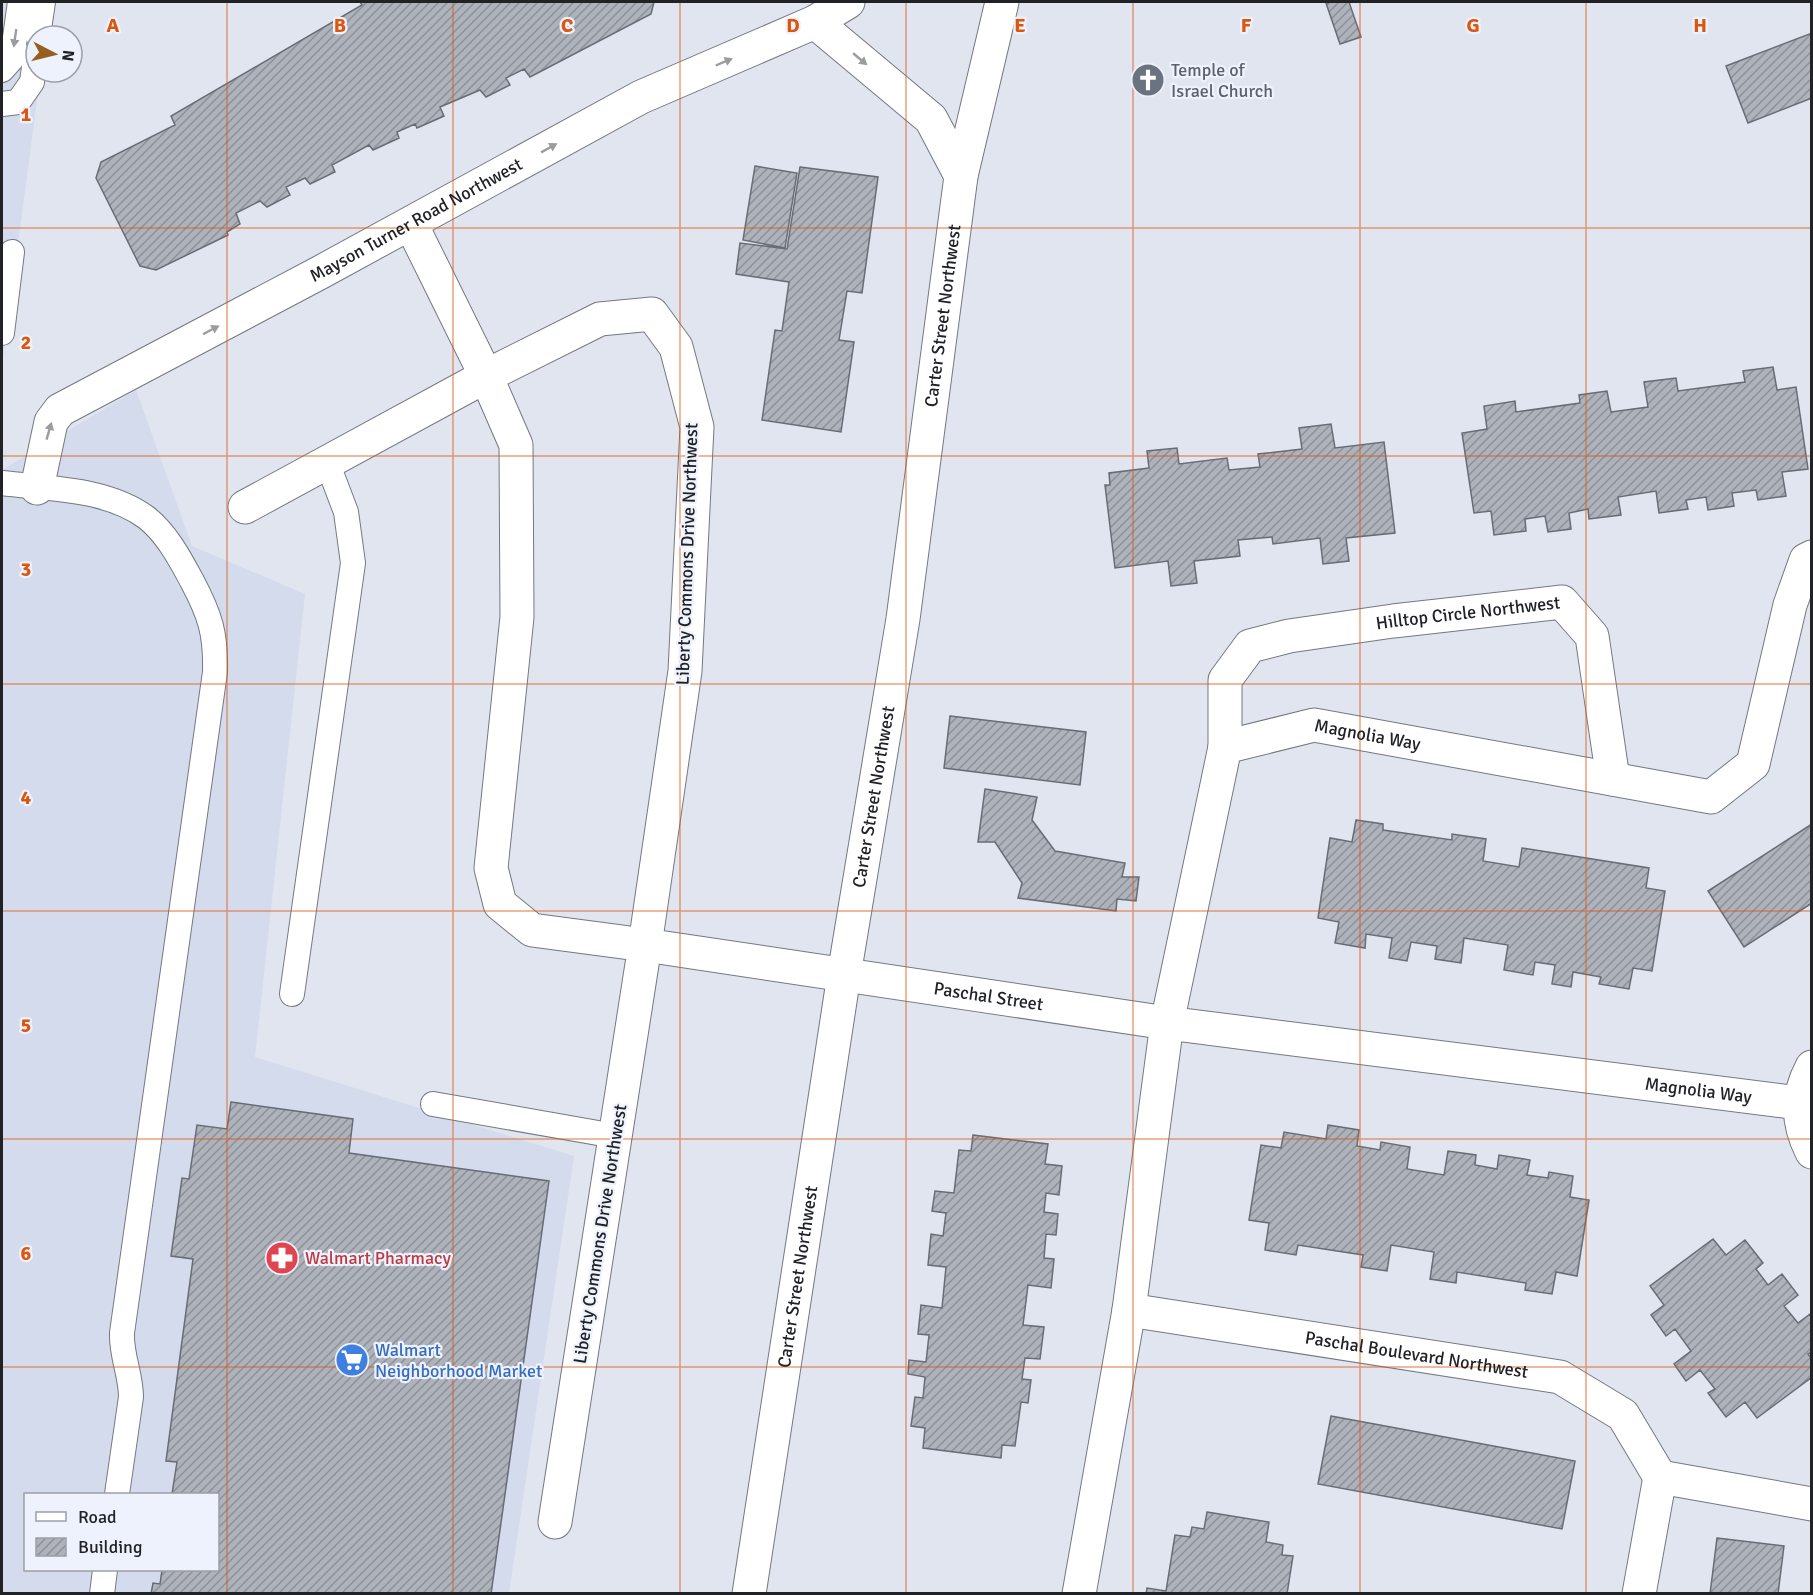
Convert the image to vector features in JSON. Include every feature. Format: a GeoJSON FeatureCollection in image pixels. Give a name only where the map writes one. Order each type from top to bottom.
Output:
{"type":"FeatureCollection","features":[{"type":"Feature","properties":{"kind":"street","name":"Mayson Turner Road Northwest"},"geometry":{"type":"LineString","coordinates":[[37,488],[51,422],[60,410],[411,224],[642,97],[815,22],[848,2]]}},
{"type":"Feature","properties":{"kind":"street","name":"Carter Street Northwest"},"geometry":{"type":"LineString","coordinates":[[749,1593],[844,975],[903,619],[961,176],[1002,2]]}},
{"type":"Feature","properties":{"kind":"street"},"geometry":{"type":"LineString","coordinates":[[815,22],[931,119],[961,176]]}},
{"type":"Feature","properties":{"kind":"street"},"geometry":{"type":"LineString","coordinates":[[411,224],[486,376],[516,446],[518,617],[491,868],[500,904],[532,930],[844,975]]}},
{"type":"Feature","properties":{"kind":"street","name":"Liberty Commons Drive Northwest"},"geometry":{"type":"LineString","coordinates":[[245,507],[486,376],[600,319],[652,314],[676,347],[697,427],[685,671],[645,945],[555,1522]]}},
{"type":"Feature","properties":{"kind":"street"},"geometry":{"type":"LineString","coordinates":[[1613,779],[1710,797],[1753,764],[1790,605],[1806,560],[1812,557]]}},
{"type":"Feature","properties":{"kind":"street","name":"Hilltop Circle Northwest"},"geometry":{"type":"LineString","coordinates":[[1225,747],[1225,680],[1250,646],[1289,636],[1562,602],[1592,636],[1613,779]]}},
{"type":"Feature","properties":{"kind":"street","name":"Magnolia Way"},"geometry":{"type":"LineString","coordinates":[[1225,747],[1314,724],[1613,779]]}},
{"type":"Feature","properties":{"kind":"street"},"geometry":{"type":"LineString","coordinates":[[1079,1593],[1129,1310],[1167,1023],[1225,747]]}},
{"type":"Feature","properties":{"kind":"street","name":"Paschal Street"},"geometry":{"type":"LineString","coordinates":[[844,975],[1132,1018]]}},
{"type":"Feature","properties":{"kind":"street","name":"Magnolia Way"},"geometry":{"type":"LineString","coordinates":[[1132,1018],[1799,1103]]}},
{"type":"Feature","properties":{"kind":"street"},"geometry":{"type":"LineString","coordinates":[[1812,1067],[1804,1081],[1799,1103],[1803,1134],[1812,1152]]}},
{"type":"Feature","properties":{"kind":"street","name":"Paschal Boulevard Northwest"},"geometry":{"type":"LineString","coordinates":[[1129,1310],[1560,1377],[1623,1415],[1660,1477]]}},
{"type":"Feature","properties":{"kind":"street"},"geometry":{"type":"LineString","coordinates":[[1639,1593],[1660,1477],[1812,1504]]}},
{"type":"Feature","properties":{"kind":"lane"},"geometry":{"type":"LineString","coordinates":[[2,70],[12,59],[20,2]]}},
{"type":"Feature","properties":{"kind":"lane"},"geometry":{"type":"LineString","coordinates":[[40,24],[44,2]]}},
{"type":"Feature","properties":{"kind":"lane"},"geometry":{"type":"LineString","coordinates":[[2,104],[18,102],[31,84]]}},
{"type":"Feature","properties":{"kind":"lane"},"geometry":{"type":"LineString","coordinates":[[2,333],[12,252]]}},
{"type":"Feature","properties":{"kind":"lane"},"geometry":{"type":"LineString","coordinates":[[292,994],[353,563],[346,512],[327,462]]}},
{"type":"Feature","properties":{"kind":"lane"},"geometry":{"type":"LineString","coordinates":[[2,483],[92,495],[116,501],[148,519],[162,533],[179,557],[212,623],[215,645],[216,672],[122,1333],[121,1346],[131,1390],[117,1493]]}},
{"type":"Feature","properties":{"kind":"lane"},"geometry":{"type":"LineString","coordinates":[[434,1104],[615,1136]]}},
{"type":"Feature","properties":{"kind":"lane"},"geometry":{"type":"LineString","coordinates":[[102,1593],[105,1571]]}},
{"type":"Feature","properties":{"kind":"shaded area"},"geometry":{"type":"Polygon","coordinates":[[[2,2],[50,2],[47,24],[24,24],[24,84],[39,84],[2,365],[2,2]]]}},
{"type":"Feature","properties":{"kind":"shaded area"},"geometry":{"type":"Polygon","coordinates":[[[136,390],[192,546],[305,594],[255,1057],[574,1156],[509,1593],[2,1593],[2,470],[136,390]]]}},
{"type":"Feature","properties":{"kind":"building"},"geometry":{"type":"Polygon","coordinates":[[[360,2],[654,2],[651,14],[530,77],[524,69],[506,78],[510,85],[486,97],[480,90],[440,107],[444,116],[417,128],[415,124],[397,132],[399,138],[373,150],[369,145],[332,165],[335,172],[310,184],[305,178],[286,187],[290,195],[267,207],[260,201],[236,213],[240,224],[227,232],[228,235],[156,270],[140,266],[96,178],[101,162],[175,125],[171,116],[362,5],[360,2]]]}},
{"type":"Feature","properties":{"kind":"building"},"geometry":{"type":"Polygon","coordinates":[[[1349,2],[1361,37],[1340,44],[1326,3],[1349,2]]]}},
{"type":"Feature","properties":{"kind":"building"},"geometry":{"type":"Polygon","coordinates":[[[1812,33],[1812,98],[1748,123],[1726,66],[1812,33]]]}},
{"type":"Feature","properties":{"kind":"building"},"geometry":{"type":"Polygon","coordinates":[[[755,166],[797,173],[785,248],[743,240],[755,166]]]}},
{"type":"Feature","properties":{"kind":"building"},"geometry":{"type":"Polygon","coordinates":[[[800,167],[878,177],[862,293],[847,291],[839,340],[854,342],[841,432],[762,420],[775,330],[782,331],[789,282],[736,274],[740,243],[787,249],[800,167]]]}},
{"type":"Feature","properties":{"kind":"building"},"geometry":{"type":"Polygon","coordinates":[[[1773,367],[1777,390],[1796,387],[1808,469],[1782,472],[1786,496],[1758,500],[1756,490],[1732,493],[1734,506],[1708,510],[1706,497],[1686,500],[1688,509],[1659,513],[1656,491],[1618,497],[1621,515],[1589,519],[1588,509],[1569,513],[1571,529],[1548,532],[1545,516],[1525,519],[1526,531],[1494,535],[1491,511],[1474,513],[1462,433],[1487,429],[1484,406],[1515,401],[1516,412],[1580,403],[1579,395],[1607,391],[1611,412],[1648,407],[1644,382],[1676,378],[1678,391],[1745,382],[1743,371],[1773,367]]]}},
{"type":"Feature","properties":{"kind":"building"},"geometry":{"type":"Polygon","coordinates":[[[1331,424],[1335,448],[1384,442],[1395,533],[1346,538],[1349,561],[1323,564],[1320,538],[1273,544],[1272,537],[1238,540],[1240,556],[1194,561],[1197,583],[1171,586],[1168,561],[1115,568],[1105,485],[1110,485],[1109,473],[1149,468],[1147,451],[1177,448],[1179,464],[1227,458],[1229,470],[1260,467],[1258,454],[1302,449],[1299,428],[1331,424]]]}},
{"type":"Feature","properties":{"kind":"building"},"geometry":{"type":"Polygon","coordinates":[[[950,716],[1086,732],[1080,785],[944,768],[950,716]]]}},
{"type":"Feature","properties":{"kind":"building"},"geometry":{"type":"Polygon","coordinates":[[[985,789],[1037,797],[1032,820],[1055,851],[1125,863],[1122,877],[1139,877],[1136,901],[1117,899],[1116,911],[1018,898],[1022,883],[995,842],[978,842],[985,789]]]}},
{"type":"Feature","properties":{"kind":"building"},"geometry":{"type":"Polygon","coordinates":[[[1356,820],[1383,824],[1383,830],[1452,840],[1452,834],[1486,839],[1483,861],[1519,867],[1522,848],[1649,868],[1646,888],[1665,891],[1652,971],[1633,968],[1629,989],[1599,984],[1601,977],[1573,972],[1571,987],[1552,984],[1555,965],[1535,962],[1533,975],[1504,970],[1508,945],[1464,938],[1461,963],[1435,959],[1437,946],[1411,942],[1407,961],[1389,958],[1392,938],[1366,934],[1365,948],[1335,943],[1339,922],[1318,918],[1330,838],[1352,842],[1356,820]]]}},
{"type":"Feature","properties":{"kind":"building"},"geometry":{"type":"Polygon","coordinates":[[[1812,824],[1812,903],[1744,947],[1708,891],[1812,824]]]}},
{"type":"Feature","properties":{"kind":"building","name":"Walmart Neighborhood Market"},"geometry":{"type":"Polygon","coordinates":[[[231,1102],[353,1119],[349,1153],[549,1181],[491,1594],[151,1594],[153,1583],[160,1584],[162,1571],[219,1571],[219,1493],[172,1493],[177,1462],[166,1461],[193,1259],[171,1256],[182,1178],[189,1179],[197,1125],[227,1129],[231,1102]]]}},
{"type":"Feature","properties":{"kind":"building"},"geometry":{"type":"Polygon","coordinates":[[[1328,1125],[1359,1130],[1357,1146],[1380,1150],[1381,1142],[1410,1147],[1407,1169],[1444,1175],[1448,1151],[1476,1155],[1475,1165],[1497,1169],[1499,1155],[1530,1160],[1527,1175],[1548,1178],[1549,1172],[1573,1176],[1570,1197],[1589,1200],[1577,1276],[1556,1272],[1552,1294],[1525,1290],[1526,1283],[1457,1272],[1456,1283],[1430,1279],[1434,1252],[1391,1245],[1387,1271],[1361,1267],[1363,1255],[1298,1245],[1296,1255],[1265,1250],[1269,1223],[1249,1220],[1261,1145],[1281,1148],[1284,1132],[1326,1139],[1328,1125]]]}},
{"type":"Feature","properties":{"kind":"building"},"geometry":{"type":"Polygon","coordinates":[[[973,1135],[1048,1144],[1045,1164],[1062,1166],[1059,1195],[1046,1193],[1044,1212],[1058,1214],[1056,1235],[1046,1234],[1044,1258],[1054,1259],[1051,1288],[1028,1285],[1023,1325],[1044,1327],[1040,1359],[1025,1358],[1022,1379],[1031,1380],[1028,1403],[1021,1402],[1015,1446],[1002,1445],[1001,1458],[923,1448],[925,1428],[911,1426],[915,1397],[923,1398],[925,1377],[908,1374],[909,1360],[926,1362],[929,1335],[918,1334],[921,1305],[942,1308],[946,1267],[928,1265],[931,1234],[943,1236],[946,1213],[932,1211],[935,1191],[954,1193],[959,1150],[971,1151],[973,1135]]]}},
{"type":"Feature","properties":{"kind":"building"},"geometry":{"type":"Polygon","coordinates":[[[1713,1239],[1726,1255],[1745,1240],[1763,1263],[1756,1269],[1768,1285],[1782,1274],[1798,1295],[1784,1306],[1798,1323],[1810,1314],[1812,1317],[1812,1352],[1808,1354],[1812,1359],[1812,1377],[1757,1418],[1745,1402],[1726,1417],[1708,1393],[1715,1389],[1700,1370],[1686,1381],[1674,1364],[1691,1351],[1675,1329],[1666,1336],[1651,1315],[1664,1305],[1650,1286],[1713,1239]]]}},
{"type":"Feature","properties":{"kind":"building"},"geometry":{"type":"Polygon","coordinates":[[[1331,1416],[1575,1461],[1562,1529],[1318,1484],[1331,1416]]]}},
{"type":"Feature","properties":{"kind":"building"},"geometry":{"type":"Polygon","coordinates":[[[1207,1512],[1269,1522],[1266,1542],[1283,1545],[1282,1555],[1293,1556],[1287,1594],[1146,1594],[1147,1588],[1166,1591],[1175,1535],[1190,1537],[1192,1527],[1204,1529],[1207,1512]]]}},
{"type":"Feature","properties":{"kind":"building"},"geometry":{"type":"Polygon","coordinates":[[[1717,1538],[1784,1546],[1778,1594],[1710,1594],[1717,1538]]]}},
{"type":"Feature","properties":{"kind":"place","name":"Temple of Israel Church"},"geometry":{"type":"Point","coordinates":[1148,80]}},
{"type":"Feature","properties":{"kind":"place","name":"Walmart Pharmacy"},"geometry":{"type":"Point","coordinates":[282,1258]}},
{"type":"Feature","properties":{"kind":"place","name":"Walmart Neighborhood Market"},"geometry":{"type":"Point","coordinates":[352,1360]}}]}
